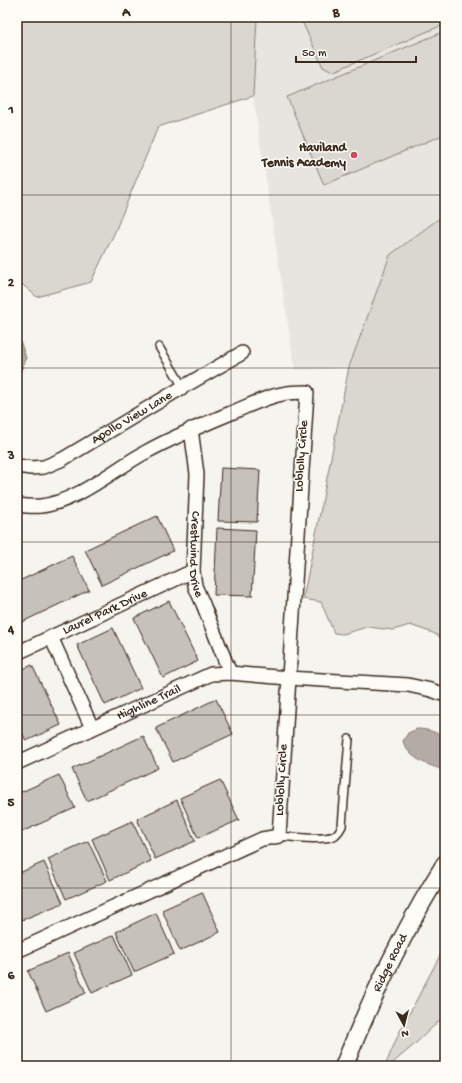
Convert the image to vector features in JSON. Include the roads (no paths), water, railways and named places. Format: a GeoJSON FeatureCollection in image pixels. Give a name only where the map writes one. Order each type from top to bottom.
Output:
{"type":"FeatureCollection","features":[{"type":"Feature","properties":{"kind":"street","name":"Apollo View Lane"},"geometry":{"type":"LineString","coordinates":[[17,466],[31,468],[44,467],[63,459],[242,353]]}},
{"type":"Feature","properties":{"kind":"street","name":"Loblolly Circle"},"geometry":{"type":"LineString","coordinates":[[17,505],[42,506],[59,502],[100,481],[145,452],[191,430],[254,403],[275,396],[307,392],[279,836]]}},
{"type":"Feature","properties":{"kind":"street","name":"Crestwind Drive"},"geometry":{"type":"LineString","coordinates":[[191,430],[197,474],[193,571],[195,586],[230,673]]}},
{"type":"Feature","properties":{"kind":"street","name":"Laurel Park Drive"},"geometry":{"type":"LineString","coordinates":[[17,653],[193,571]]}},
{"type":"Feature","properties":{"kind":"street"},"geometry":{"type":"LineString","coordinates":[[51,637],[92,728]]}},
{"type":"Feature","properties":{"kind":"street","name":"Highline Trail"},"geometry":{"type":"LineString","coordinates":[[17,763],[211,674],[230,673],[408,685],[445,695]]}},
{"type":"Feature","properties":{"kind":"street"},"geometry":{"type":"LineString","coordinates":[[17,951],[262,839],[279,836]]}},
{"type":"Feature","properties":{"kind":"street","name":"Ridge Road"},"geometry":{"type":"LineString","coordinates":[[344,1066],[397,947],[445,864]]}},
{"type":"Feature","properties":{"kind":"lane"},"geometry":{"type":"LineString","coordinates":[[159,347],[183,387]]}},
{"type":"Feature","properties":{"kind":"lane"},"geometry":{"type":"LineString","coordinates":[[279,836],[314,839],[327,838],[335,835],[342,826],[349,739]]}},
{"type":"Feature","properties":{"kind":"place","name":"Haviland Tennis Academy"},"geometry":{"type":"Point","coordinates":[354,155]}}]}
